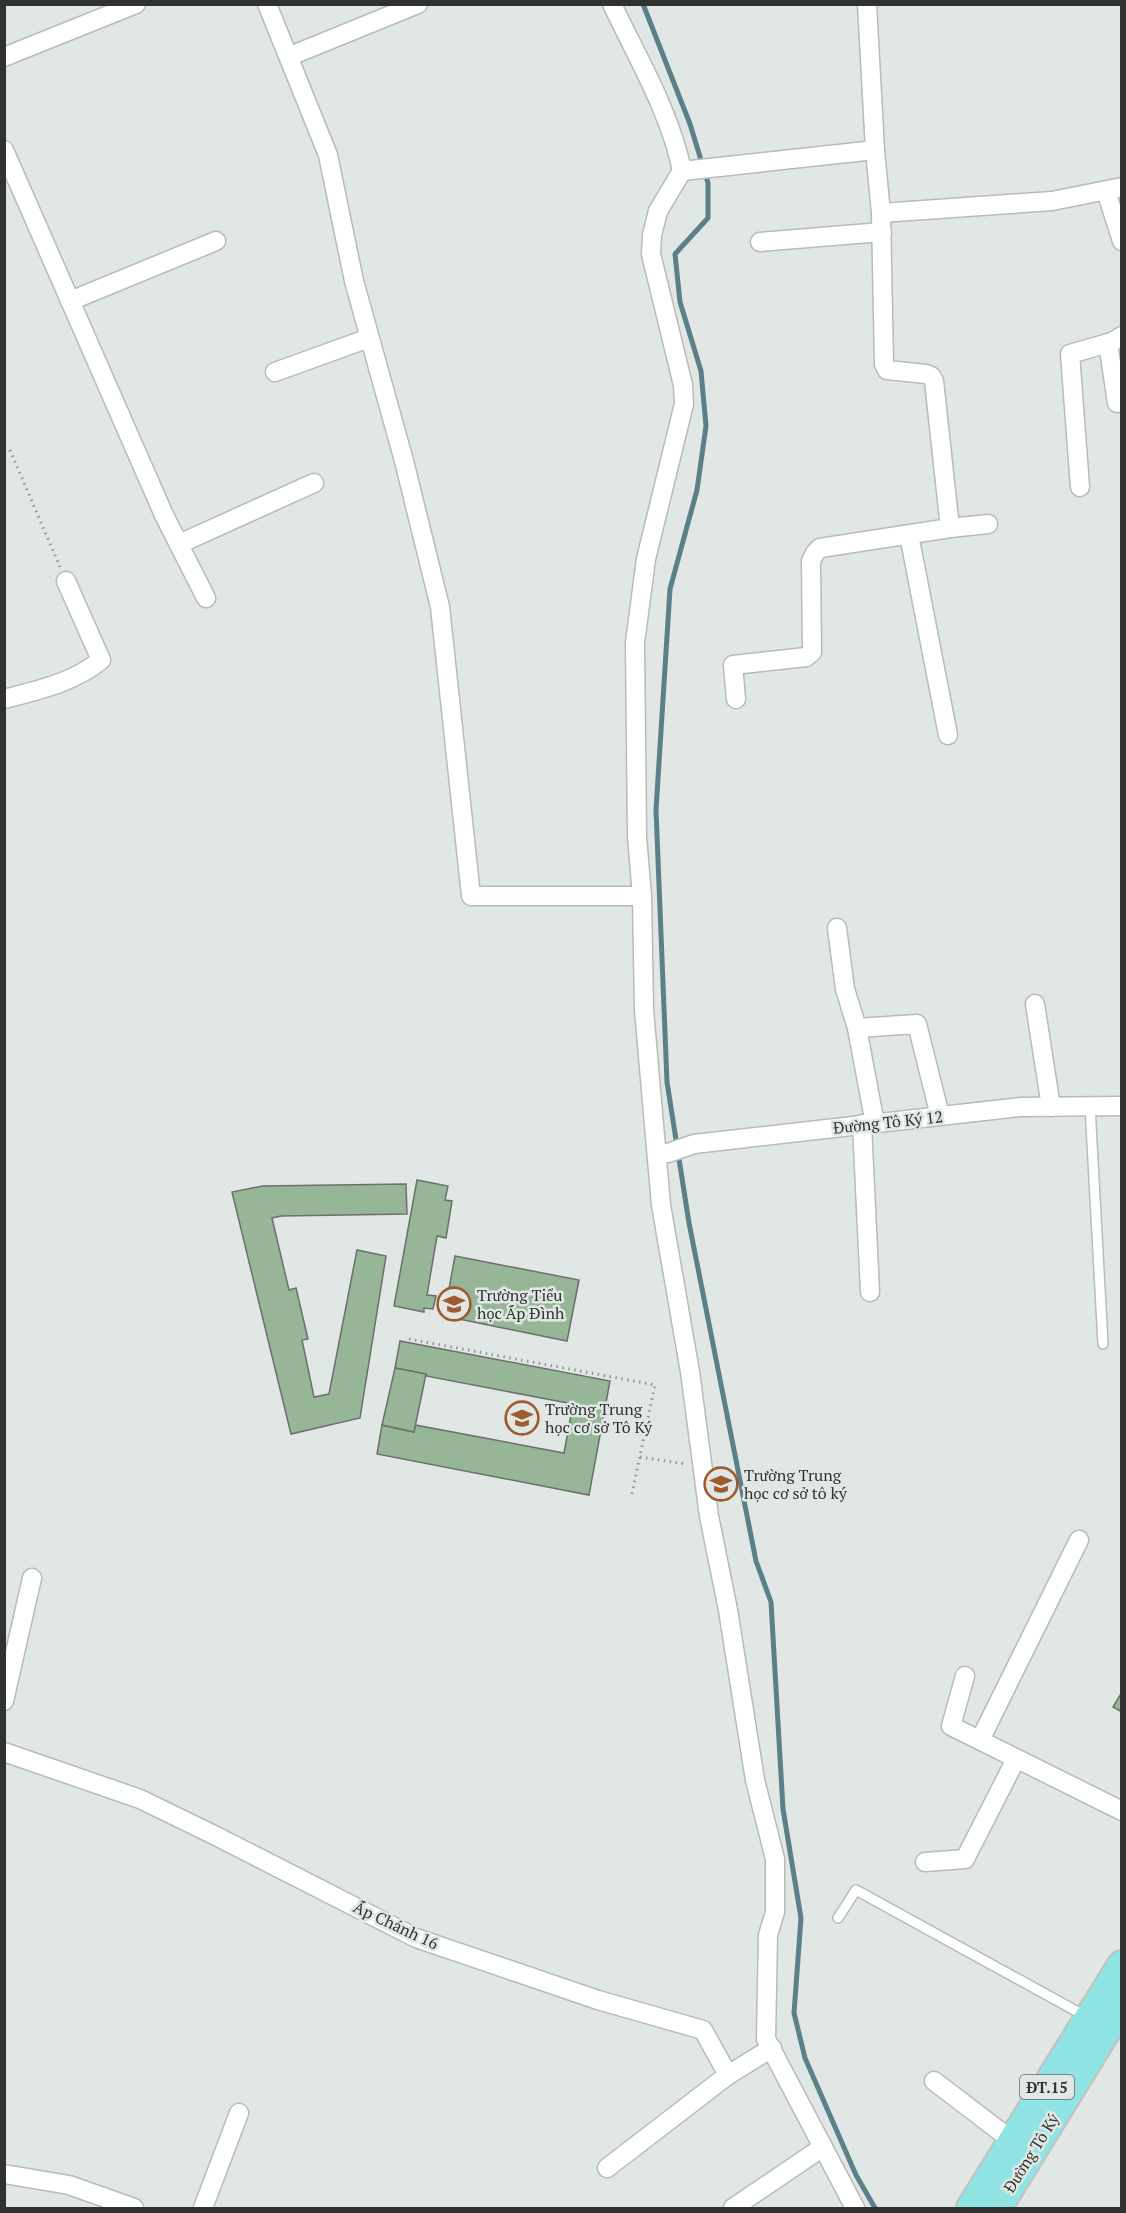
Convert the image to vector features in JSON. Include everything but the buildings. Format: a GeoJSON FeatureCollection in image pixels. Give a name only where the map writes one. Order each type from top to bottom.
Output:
{"type":"FeatureCollection","features":[{"type":"Feature","properties":{"kind":"main road","name":"Đường Tô Ký"},"geometry":{"type":"LineString","coordinates":[[971,2208],[1122,1965]]}},
{"type":"Feature","properties":{"kind":"main road","name":"Đường Tô Ký"},"geometry":{"type":"LineString","coordinates":[[997,2208],[1122,2005]]}},
{"type":"Feature","properties":{"kind":"street"},"geometry":{"type":"LineString","coordinates":[[4,57],[136,4]]}},
{"type":"Feature","properties":{"kind":"street"},"geometry":{"type":"LineString","coordinates":[[267,4],[290,56],[328,155],[354,281],[404,461],[440,607],[471,896],[642,896]]}},
{"type":"Feature","properties":{"kind":"street"},"geometry":{"type":"LineString","coordinates":[[612,4],[653,88],[687,171]]}},
{"type":"Feature","properties":{"kind":"street"},"geometry":{"type":"LineString","coordinates":[[867,4],[882,232],[884,364],[887,370],[926,374],[934,381],[950,528]]}},
{"type":"Feature","properties":{"kind":"street"},"geometry":{"type":"LineString","coordinates":[[290,56],[415,5]]}},
{"type":"Feature","properties":{"kind":"street"},"geometry":{"type":"LineString","coordinates":[[4,150],[164,515],[206,598]]}},
{"type":"Feature","properties":{"kind":"street"},"geometry":{"type":"LineString","coordinates":[[855,2208],[766,2039],[768,1935],[775,1912],[775,1859],[755,1780],[728,1610],[709,1516],[690,1372],[661,1205],[663,1153],[644,1010],[642,896],[637,837],[638,724],[635,644],[646,559],[684,404],[683,385],[651,254],[652,235],[658,211],[687,171],[875,150]]}},
{"type":"Feature","properties":{"kind":"street"},"geometry":{"type":"LineString","coordinates":[[881,213],[1052,201],[1114,189],[1122,241]]}},
{"type":"Feature","properties":{"kind":"street"},"geometry":{"type":"LineString","coordinates":[[760,242],[882,232]]}},
{"type":"Feature","properties":{"kind":"street"},"geometry":{"type":"LineString","coordinates":[[70,301],[216,241]]}},
{"type":"Feature","properties":{"kind":"street"},"geometry":{"type":"LineString","coordinates":[[275,372],[369,338]]}},
{"type":"Feature","properties":{"kind":"street"},"geometry":{"type":"LineString","coordinates":[[1080,487],[1070,354],[1115,339],[1118,404]]}},
{"type":"Feature","properties":{"kind":"street"},"geometry":{"type":"LineString","coordinates":[[179,544],[314,483]]}},
{"type":"Feature","properties":{"kind":"street"},"geometry":{"type":"LineString","coordinates":[[736,699],[733,665],[806,657],[812,652],[811,561],[820,548],[988,524]]}},
{"type":"Feature","properties":{"kind":"street"},"geometry":{"type":"LineString","coordinates":[[909,535],[948,735]]}},
{"type":"Feature","properties":{"kind":"street"},"geometry":{"type":"LineString","coordinates":[[4,699],[45,688],[86,672],[100,660],[66,581]]}},
{"type":"Feature","properties":{"kind":"street"},"geometry":{"type":"LineString","coordinates":[[837,928],[845,989],[857,1028],[868,1124],[870,1292]]}},
{"type":"Feature","properties":{"kind":"street"},"geometry":{"type":"LineString","coordinates":[[1035,1004],[1051,1107]]}},
{"type":"Feature","properties":{"kind":"street"},"geometry":{"type":"LineString","coordinates":[[857,1028],[918,1024],[940,1116]]}},
{"type":"Feature","properties":{"kind":"street","name":"Đường Tô Ký 12"},"geometry":{"type":"LineString","coordinates":[[663,1153],[694,1144],[1020,1107],[1122,1106]]}},
{"type":"Feature","properties":{"kind":"street"},"geometry":{"type":"LineString","coordinates":[[980,1740],[1079,1540]]}},
{"type":"Feature","properties":{"kind":"street"},"geometry":{"type":"LineString","coordinates":[[4,1701],[32,1578]]}},
{"type":"Feature","properties":{"kind":"street"},"geometry":{"type":"LineString","coordinates":[[965,1676],[951,1726],[1122,1811]]}},
{"type":"Feature","properties":{"kind":"street","name":"Ấp Chánh 16"},"geometry":{"type":"LineString","coordinates":[[4,1752],[140,1799],[416,1938],[598,2000],[704,2030],[728,2075]]}},
{"type":"Feature","properties":{"kind":"street"},"geometry":{"type":"LineString","coordinates":[[925,1862],[965,1859],[1016,1759]]}},
{"type":"Feature","properties":{"kind":"street"},"geometry":{"type":"LineString","coordinates":[[608,2168],[728,2075],[772,2048]]}},
{"type":"Feature","properties":{"kind":"street"},"geometry":{"type":"LineString","coordinates":[[934,2081],[1014,2142]]}},
{"type":"Feature","properties":{"kind":"street"},"geometry":{"type":"LineString","coordinates":[[203,2208],[239,2113]]}},
{"type":"Feature","properties":{"kind":"street"},"geometry":{"type":"LineString","coordinates":[[733,2208],[824,2147]]}},
{"type":"Feature","properties":{"kind":"street"},"geometry":{"type":"LineString","coordinates":[[4,2174],[69,2186],[134,2208]]}},
{"type":"Feature","properties":{"kind":"lane"},"geometry":{"type":"LineString","coordinates":[[1090,1106],[1103,1344]]}},
{"type":"Feature","properties":{"kind":"lane"},"geometry":{"type":"LineString","coordinates":[[838,1918],[856,1890],[1089,2018]]}},
{"type":"Feature","properties":{"kind":"path"},"geometry":{"type":"LineString","coordinates":[[10,450],[66,581]]}},
{"type":"Feature","properties":{"kind":"path"},"geometry":{"type":"LineString","coordinates":[[409,1339],[655,1385],[631,1498]]}},
{"type":"Feature","properties":{"kind":"path"},"geometry":{"type":"LineString","coordinates":[[640,1457],[702,1467]]}},
{"type":"Feature","properties":{"kind":"waterway"},"geometry":{"type":"LineString","coordinates":[[643,4],[690,124],[708,183],[708,218],[675,254],[680,302],[701,371],[706,426],[697,490],[670,589],[656,810],[667,1082],[689,1223],[756,1561],[771,1602],[783,1809],[801,1918],[794,2013],[805,2058],[856,2175],[875,2208]]}},
{"type":"Feature","properties":{"kind":"place","name":"Trường Tiểu học Ấp Đình"},"geometry":{"type":"Point","coordinates":[454,1304]}},
{"type":"Feature","properties":{"kind":"place","name":"Trường Trung học cơ sở Tô Ký"},"geometry":{"type":"Point","coordinates":[522,1418]}},
{"type":"Feature","properties":{"kind":"place","name":"Trường Trung học cơ sở tô ký"},"geometry":{"type":"Point","coordinates":[721,1484]}}]}
